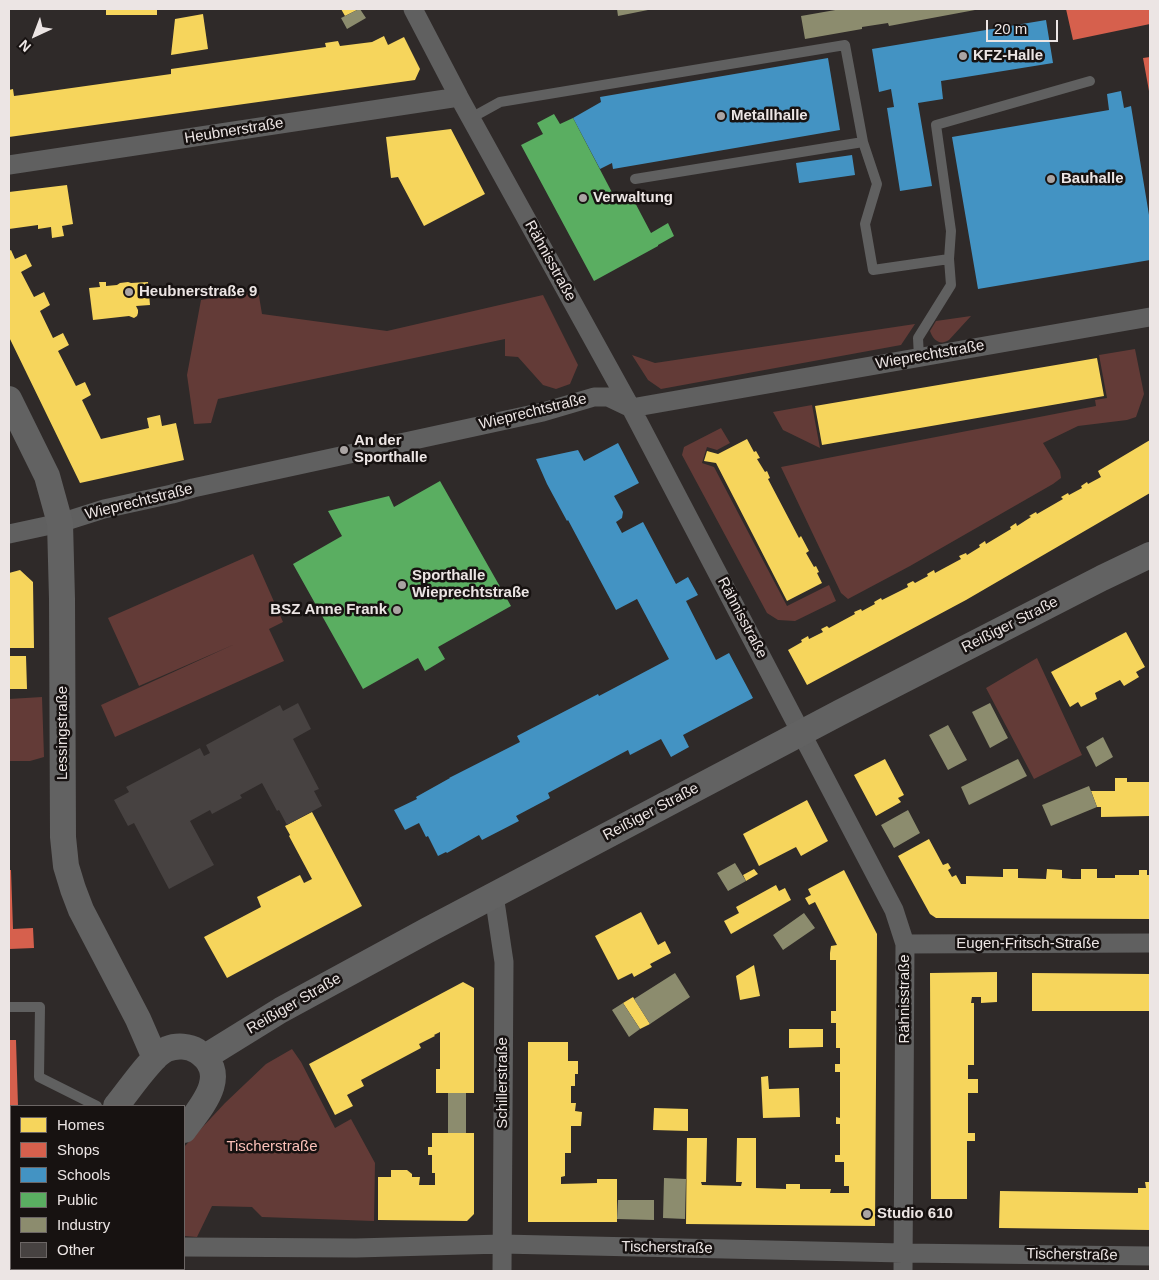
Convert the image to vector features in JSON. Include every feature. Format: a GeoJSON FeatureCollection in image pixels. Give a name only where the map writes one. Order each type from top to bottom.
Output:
{"type":"FeatureCollection","features":[{"type":"Feature","properties":{"kind":"street","name":"Rähnisstraße"},"geometry":{"type":"LineString","coordinates":[[413,9],[459,97],[631,408],[894,910],[905,944],[904,1262]]}},
{"type":"Feature","properties":{"kind":"street","name":"Heubnerstraße"},"geometry":{"type":"LineString","coordinates":[[9,165],[459,97]]}},
{"type":"Feature","properties":{"kind":"street","name":"Wieprechtstraße"},"geometry":{"type":"LineString","coordinates":[[9,534],[60,523],[104,508],[542,412],[594,397],[608,397],[631,408],[1150,317]]}},
{"type":"Feature","properties":{"kind":"street","name":"Lessingstraße"},"geometry":{"type":"LineString","coordinates":[[9,399],[47,476],[60,523],[63,837],[66,866],[81,910],[138,1019],[155,1058]]}},
{"type":"Feature","properties":{"kind":"street","name":"Reißiger Straße"},"geometry":{"type":"LineString","coordinates":[[1102,578],[1150,535]]}},
{"type":"Feature","properties":{"kind":"street","name":"Reißiger Straße"},"geometry":{"type":"LineString","coordinates":[[205,1056],[281,1010],[494,895],[802,732],[1150,555]]}},
{"type":"Feature","properties":{"kind":"street","name":"Schillerstraße"},"geometry":{"type":"LineString","coordinates":[[494,895],[504,962],[502,1271]]}},
{"type":"Feature","properties":{"kind":"street","name":"Eugen-Fritsch-Straße"},"geometry":{"type":"LineString","coordinates":[[905,944],[1150,943]]}},
{"type":"Feature","properties":{"kind":"street"},"geometry":{"type":"LineString","coordinates":[[117,1105],[155,1058],[166,1049],[178,1046],[193,1048],[205,1056],[212,1069],[213,1081],[210,1093],[185,1129]]}},
{"type":"Feature","properties":{"kind":"street","name":"Tischerstraße"},"geometry":{"type":"LineString","coordinates":[[185,1247],[356,1248],[502,1244],[904,1262],[1150,1256]]}},
{"type":"Feature","properties":{"kind":"lane"},"geometry":{"type":"LineString","coordinates":[[471,118],[500,102],[845,45],[863,142],[877,184],[865,224],[874,270],[949,259]]}},
{"type":"Feature","properties":{"kind":"lane"},"geometry":{"type":"LineString","coordinates":[[919,357],[918,338],[950,285],[951,231],[936,125],[1090,81]]}},
{"type":"Feature","properties":{"kind":"lane"},"geometry":{"type":"LineString","coordinates":[[635,180],[863,142]]}},
{"type":"Feature","properties":{"kind":"lane"},"geometry":{"type":"LineString","coordinates":[[9,1007],[40,1008],[39,1077],[95,1105]]}},
{"type":"Feature","properties":{"kind":"green space"},"geometry":{"type":"Polygon","coordinates":[[[258,290],[262,314],[387,331],[543,295],[578,365],[570,384],[556,389],[543,385],[518,357],[505,356],[505,339],[218,399],[211,423],[194,424],[187,375],[201,300],[258,290]]]}},
{"type":"Feature","properties":{"kind":"green space"},"geometry":{"type":"Polygon","coordinates":[[[971,316],[946,342],[937,341],[931,334],[930,331],[936,321],[971,316]]]}},
{"type":"Feature","properties":{"kind":"green space"},"geometry":{"type":"Polygon","coordinates":[[[915,324],[901,345],[661,389],[648,380],[632,355],[655,363],[915,324]]]}},
{"type":"Feature","properties":{"kind":"green space"},"geometry":{"type":"Polygon","coordinates":[[[1135,349],[1144,394],[1136,417],[1127,420],[1078,426],[1043,443],[1060,471],[1061,478],[1053,484],[910,566],[848,599],[841,593],[781,467],[1096,406],[1095,400],[1107,398],[1099,355],[1135,349]]]}},
{"type":"Feature","properties":{"kind":"green space"},"geometry":{"type":"Polygon","coordinates":[[[812,405],[820,448],[783,430],[773,412],[812,405]]]}},
{"type":"Feature","properties":{"kind":"green space"},"geometry":{"type":"Polygon","coordinates":[[[721,428],[730,443],[717,450],[707,447],[702,463],[714,467],[787,606],[829,585],[836,601],[795,621],[778,620],[767,613],[682,455],[684,447],[721,428]]]}},
{"type":"Feature","properties":{"kind":"green space"},"geometry":{"type":"Polygon","coordinates":[[[253,554],[283,622],[269,629],[284,661],[115,737],[101,705],[235,644],[139,686],[108,618],[253,554]]]}},
{"type":"Feature","properties":{"kind":"green space"},"geometry":{"type":"Polygon","coordinates":[[[1037,658],[1082,755],[1034,779],[986,688],[1037,658]]]}},
{"type":"Feature","properties":{"kind":"green space"},"geometry":{"type":"Polygon","coordinates":[[[42,697],[44,757],[30,761],[9,761],[9,699],[42,697]]]}},
{"type":"Feature","properties":{"kind":"green space","name":"Tischerstraße"},"geometry":{"type":"Polygon","coordinates":[[[292,1049],[301,1062],[335,1128],[351,1119],[375,1163],[374,1221],[262,1217],[252,1207],[212,1206],[197,1237],[185,1236],[185,1146],[225,1103],[266,1064],[292,1049]]]}},
{"type":"Feature","properties":{"kind":"building: Homes"},"geometry":{"type":"Polygon","coordinates":[[[106,9],[157,9],[157,15],[106,15],[106,9]]]}},
{"type":"Feature","properties":{"kind":"building: Homes"},"geometry":{"type":"Polygon","coordinates":[[[341,9],[359,9],[345,16],[341,9]]]}},
{"type":"Feature","properties":{"kind":"building: Homes"},"geometry":{"type":"Polygon","coordinates":[[[203,14],[208,49],[171,55],[175,19],[203,14]]]}},
{"type":"Feature","properties":{"kind":"building: Homes"},"geometry":{"type":"Polygon","coordinates":[[[384,36],[388,45],[404,37],[420,69],[415,80],[9,137],[9,90],[13,89],[14,96],[171,74],[171,69],[326,47],[325,43],[338,41],[340,46],[372,42],[384,36]]]}},
{"type":"Feature","properties":{"kind":"building: Homes"},"geometry":{"type":"Polygon","coordinates":[[[451,129],[485,194],[424,226],[398,177],[391,178],[386,137],[451,129]]]}},
{"type":"Feature","properties":{"kind":"building: Homes"},"geometry":{"type":"Polygon","coordinates":[[[67,185],[73,224],[62,226],[64,236],[52,238],[51,227],[38,229],[38,225],[9,229],[9,192],[67,185]]]}},
{"type":"Feature","properties":{"kind":"building: Homes"},"geometry":{"type":"Polygon","coordinates":[[[11,250],[15,259],[26,254],[32,266],[21,272],[34,297],[44,292],[50,305],[40,311],[53,338],[63,333],[69,345],[58,351],[76,386],[85,382],[91,395],[82,400],[101,439],[149,428],[147,418],[160,415],[162,426],[176,423],[184,460],[80,483],[9,337],[9,251],[11,250]]]}},
{"type":"Feature","properties":{"kind":"building: Homes"},"geometry":{"type":"Polygon","coordinates":[[[99,282],[106,282],[106,286],[128,282],[148,282],[150,305],[136,306],[138,313],[134,318],[129,316],[93,320],[89,288],[100,287],[99,282]]]}},
{"type":"Feature","properties":{"kind":"building: Homes"},"geometry":{"type":"Polygon","coordinates":[[[1097,358],[1104,396],[822,445],[815,406],[1097,358]]]}},
{"type":"Feature","properties":{"kind":"building: Homes"},"geometry":{"type":"Polygon","coordinates":[[[747,439],[754,452],[756,451],[760,458],[757,459],[765,472],[767,471],[770,478],[768,479],[799,538],[801,536],[809,551],[806,553],[814,567],[816,566],[822,583],[787,601],[716,463],[704,461],[707,451],[718,454],[747,439]]]}},
{"type":"Feature","properties":{"kind":"building: Homes"},"geometry":{"type":"Polygon","coordinates":[[[1150,440],[1150,493],[966,600],[807,685],[788,650],[802,642],[801,640],[808,636],[809,639],[823,632],[821,629],[827,626],[829,628],[855,614],[854,612],[861,609],[862,611],[875,604],[874,602],[881,598],[882,600],[908,587],[907,584],[913,581],[915,583],[928,576],[927,574],[934,570],[935,573],[961,559],[959,556],[966,553],[967,555],[980,547],[979,545],[985,541],[986,544],[1011,529],[1010,527],[1016,523],[1017,526],[1031,517],[1029,516],[1036,512],[1037,514],[1063,499],[1061,497],[1082,488],[1081,486],[1087,482],[1088,484],[1101,477],[1098,471],[1150,440]]]}},
{"type":"Feature","properties":{"kind":"building: Homes"},"geometry":{"type":"Polygon","coordinates":[[[20,570],[33,582],[34,648],[9,648],[9,573],[20,570]]]}},
{"type":"Feature","properties":{"kind":"building: Homes"},"geometry":{"type":"Polygon","coordinates":[[[1126,632],[1145,667],[1136,672],[1139,677],[1124,686],[1120,680],[1095,693],[1097,699],[1081,707],[1078,702],[1070,707],[1051,672],[1126,632]]]}},
{"type":"Feature","properties":{"kind":"building: Homes"},"geometry":{"type":"Polygon","coordinates":[[[9,656],[26,656],[27,689],[9,689],[9,656]]]}},
{"type":"Feature","properties":{"kind":"building: Homes"},"geometry":{"type":"Polygon","coordinates":[[[885,759],[904,795],[898,798],[901,802],[876,816],[854,775],[885,759]]]}},
{"type":"Feature","properties":{"kind":"building: Homes"},"geometry":{"type":"Polygon","coordinates":[[[1115,778],[1127,778],[1127,782],[1150,782],[1150,816],[1101,817],[1101,807],[1097,807],[1091,791],[1115,791],[1115,778]]]}},
{"type":"Feature","properties":{"kind":"building: Homes"},"geometry":{"type":"Polygon","coordinates":[[[807,800],[828,841],[801,856],[796,847],[759,866],[743,834],[807,800]]]}},
{"type":"Feature","properties":{"kind":"building: Homes"},"geometry":{"type":"Polygon","coordinates":[[[312,812],[362,906],[227,978],[204,937],[261,907],[257,897],[300,875],[304,883],[312,879],[285,826],[312,812]]]}},
{"type":"Feature","properties":{"kind":"building: Homes"},"geometry":{"type":"Polygon","coordinates":[[[929,839],[943,865],[948,863],[951,868],[948,870],[952,877],[956,875],[961,884],[966,884],[966,876],[1003,877],[1003,869],[1018,869],[1018,878],[1046,879],[1047,869],[1062,870],[1062,878],[1072,879],[1081,879],[1081,869],[1097,869],[1097,878],[1115,878],[1115,875],[1139,875],[1139,870],[1147,870],[1147,875],[1150,875],[1150,919],[936,918],[930,914],[898,856],[929,839]]]}},
{"type":"Feature","properties":{"kind":"building: Homes"},"geometry":{"type":"Polygon","coordinates":[[[754,869],[758,874],[746,881],[743,875],[754,869]]]}},
{"type":"Feature","properties":{"kind":"building: Homes"},"geometry":{"type":"Polygon","coordinates":[[[844,870],[877,934],[875,1226],[686,1224],[687,1138],[707,1138],[706,1182],[701,1182],[702,1185],[741,1186],[742,1182],[736,1182],[737,1138],[756,1138],[756,1188],[786,1189],[786,1184],[800,1184],[800,1189],[831,1189],[830,1193],[849,1193],[849,1186],[844,1186],[844,1162],[835,1162],[835,1155],[840,1155],[840,1124],[836,1124],[836,1117],[840,1118],[840,1072],[835,1072],[835,1064],[840,1064],[840,1048],[836,1048],[836,1023],[831,1023],[831,1011],[836,1011],[836,960],[830,960],[830,953],[831,946],[837,945],[815,902],[809,905],[805,898],[811,895],[808,889],[844,870]]]}},
{"type":"Feature","properties":{"kind":"building: Homes"},"geometry":{"type":"Polygon","coordinates":[[[776,885],[779,891],[785,888],[791,900],[731,934],[724,921],[739,913],[736,907],[776,885]]]}},
{"type":"Feature","properties":{"kind":"building: Homes"},"geometry":{"type":"Polygon","coordinates":[[[641,912],[658,945],[665,941],[671,953],[650,964],[652,967],[634,977],[632,973],[618,980],[595,936],[641,912]]]}},
{"type":"Feature","properties":{"kind":"building: Homes"},"geometry":{"type":"Polygon","coordinates":[[[754,965],[760,996],[740,1000],[736,976],[754,965]]]}},
{"type":"Feature","properties":{"kind":"building: Homes"},"geometry":{"type":"Polygon","coordinates":[[[997,972],[997,1002],[981,1003],[981,997],[972,997],[971,1003],[974,1003],[974,1065],[968,1065],[968,1079],[978,1079],[978,1093],[968,1093],[968,1133],[975,1133],[975,1141],[967,1141],[967,1199],[931,1199],[930,973],[997,972]]]}},
{"type":"Feature","properties":{"kind":"building: Homes"},"geometry":{"type":"Polygon","coordinates":[[[1032,973],[1150,974],[1150,1011],[1032,1011],[1032,973]]]}},
{"type":"Feature","properties":{"kind":"building: Homes"},"geometry":{"type":"Polygon","coordinates":[[[463,982],[474,988],[474,1093],[436,1093],[436,1069],[440,1069],[440,1032],[419,1044],[421,1048],[361,1080],[364,1086],[347,1095],[353,1106],[335,1115],[309,1064],[463,982]]]}},
{"type":"Feature","properties":{"kind":"building: Homes"},"geometry":{"type":"Polygon","coordinates":[[[633,997],[650,1024],[640,1029],[623,1003],[633,997]]]}},
{"type":"Feature","properties":{"kind":"building: Homes"},"geometry":{"type":"Polygon","coordinates":[[[789,1029],[823,1029],[823,1047],[789,1048],[789,1029]]]}},
{"type":"Feature","properties":{"kind":"building: Homes"},"geometry":{"type":"Polygon","coordinates":[[[528,1042],[568,1042],[568,1061],[578,1061],[578,1074],[575,1074],[575,1086],[571,1086],[571,1103],[576,1103],[575,1111],[582,1112],[581,1126],[571,1126],[571,1153],[565,1153],[565,1176],[561,1177],[561,1184],[597,1183],[597,1179],[617,1179],[617,1222],[528,1222],[528,1042]]]}},
{"type":"Feature","properties":{"kind":"building: Homes"},"geometry":{"type":"Polygon","coordinates":[[[768,1076],[769,1089],[799,1088],[800,1117],[763,1118],[761,1077],[768,1076]]]}},
{"type":"Feature","properties":{"kind":"building: Homes"},"geometry":{"type":"Polygon","coordinates":[[[654,1108],[688,1109],[688,1131],[653,1130],[654,1108]]]}},
{"type":"Feature","properties":{"kind":"building: Homes"},"geometry":{"type":"Polygon","coordinates":[[[432,1133],[474,1133],[474,1214],[467,1221],[378,1220],[378,1177],[391,1177],[391,1170],[407,1170],[412,1174],[412,1177],[420,1177],[419,1185],[435,1185],[435,1173],[432,1173],[432,1155],[428,1155],[428,1147],[432,1147],[432,1133]]]}},
{"type":"Feature","properties":{"kind":"building: Homes"},"geometry":{"type":"Polygon","coordinates":[[[1145,1182],[1150,1182],[1150,1230],[999,1228],[1000,1191],[1138,1193],[1138,1188],[1146,1188],[1145,1182]]]}},
{"type":"Feature","properties":{"kind":"building: Homes"},"geometry":{"type":"Polygon","coordinates":[[[9,1251],[10,1270],[40,1270],[40,1271],[9,1271],[9,1251]]]}},
{"type":"Feature","properties":{"kind":"building: Shops"},"geometry":{"type":"Polygon","coordinates":[[[1066,9],[1150,9],[1150,24],[1073,40],[1066,9]]]}},
{"type":"Feature","properties":{"kind":"building: Shops"},"geometry":{"type":"Polygon","coordinates":[[[1150,57],[1150,91],[1149,91],[1143,58],[1150,57]]]}},
{"type":"Feature","properties":{"kind":"building: Shops"},"geometry":{"type":"Polygon","coordinates":[[[9,870],[11,870],[13,929],[33,928],[34,948],[9,949],[9,870]]]}},
{"type":"Feature","properties":{"kind":"building: Shops"},"geometry":{"type":"Polygon","coordinates":[[[9,1040],[16,1040],[18,1105],[10,1105],[9,1121],[9,1040]]]}},
{"type":"Feature","properties":{"kind":"building: Schools","name":"KFZ-Halle"},"geometry":{"type":"Polygon","coordinates":[[[1046,20],[1053,63],[941,81],[943,99],[918,103],[932,186],[900,191],[887,108],[894,107],[891,89],[879,92],[872,49],[1046,20]]]}},
{"type":"Feature","properties":{"kind":"building: Schools","name":"Metallhalle"},"geometry":{"type":"Polygon","coordinates":[[[828,58],[840,130],[613,169],[612,163],[600,169],[573,118],[601,102],[600,97],[828,58]]]}},
{"type":"Feature","properties":{"kind":"building: Schools","name":"Bauhalle"},"geometry":{"type":"Polygon","coordinates":[[[1121,91],[1124,108],[1131,106],[1150,221],[1150,260],[978,289],[952,137],[1109,110],[1107,94],[1121,91]]]}},
{"type":"Feature","properties":{"kind":"building: Schools"},"geometry":{"type":"Polygon","coordinates":[[[852,155],[855,175],[799,183],[796,163],[852,155]]]}},
{"type":"Feature","properties":{"kind":"building: Schools"},"geometry":{"type":"Polygon","coordinates":[[[618,443],[639,483],[614,496],[623,512],[622,518],[616,522],[622,533],[643,522],[676,584],[688,577],[698,595],[686,601],[716,660],[729,653],[753,698],[683,735],[689,747],[671,757],[661,739],[630,755],[628,750],[548,793],[550,798],[516,816],[519,821],[482,840],[479,835],[438,856],[419,823],[405,830],[394,810],[417,799],[416,797],[449,778],[520,742],[517,736],[669,659],[637,599],[616,610],[547,484],[536,459],[578,450],[584,461],[618,443]]]}},
{"type":"Feature","properties":{"kind":"building: Public","name":"Verwaltung"},"geometry":{"type":"Polygon","coordinates":[[[554,114],[560,124],[573,118],[617,202],[631,195],[651,233],[668,223],[674,236],[594,281],[521,145],[543,134],[537,123],[554,114]]]}},
{"type":"Feature","properties":{"kind":"building: Public","name":"Sporthalle Wieprechtstraße"},"geometry":{"type":"Polygon","coordinates":[[[440,481],[511,606],[438,647],[445,659],[425,671],[418,658],[363,689],[293,564],[342,536],[328,511],[389,496],[394,507],[440,481]]]}},
{"type":"Feature","properties":{"kind":"building: Industry"},"geometry":{"type":"Polygon","coordinates":[[[359,9],[366,18],[347,29],[341,18],[359,9]]]}},
{"type":"Feature","properties":{"kind":"building: Industry"},"geometry":{"type":"Polygon","coordinates":[[[617,9],[648,9],[648,10],[618,16],[617,9]]]}},
{"type":"Feature","properties":{"kind":"building: Industry"},"geometry":{"type":"Polygon","coordinates":[[[841,9],[975,10],[889,26],[888,23],[862,27],[862,29],[805,39],[801,16],[841,9]]]}},
{"type":"Feature","properties":{"kind":"building: Industry"},"geometry":{"type":"Polygon","coordinates":[[[990,703],[1008,738],[990,748],[972,712],[990,703]]]}},
{"type":"Feature","properties":{"kind":"building: Industry"},"geometry":{"type":"Polygon","coordinates":[[[948,725],[967,760],[948,770],[929,735],[948,725]]]}},
{"type":"Feature","properties":{"kind":"building: Industry"},"geometry":{"type":"Polygon","coordinates":[[[1103,737],[1113,757],[1096,767],[1086,747],[1103,737]]]}},
{"type":"Feature","properties":{"kind":"building: Industry"},"geometry":{"type":"Polygon","coordinates":[[[1018,759],[1027,776],[969,805],[961,787],[1018,759]]]}},
{"type":"Feature","properties":{"kind":"building: Industry"},"geometry":{"type":"Polygon","coordinates":[[[1089,786],[1097,807],[1051,826],[1042,805],[1089,786]]]}},
{"type":"Feature","properties":{"kind":"building: Industry"},"geometry":{"type":"Polygon","coordinates":[[[908,810],[920,833],[894,848],[881,825],[908,810]]]}},
{"type":"Feature","properties":{"kind":"building: Industry"},"geometry":{"type":"Polygon","coordinates":[[[735,863],[746,881],[728,891],[717,873],[735,863]]]}},
{"type":"Feature","properties":{"kind":"building: Industry"},"geometry":{"type":"Polygon","coordinates":[[[804,913],[815,928],[783,950],[773,935],[804,913]]]}},
{"type":"Feature","properties":{"kind":"building: Industry"},"geometry":{"type":"Polygon","coordinates":[[[675,973],[690,997],[650,1024],[634,999],[675,973]]]}},
{"type":"Feature","properties":{"kind":"building: Industry"},"geometry":{"type":"Polygon","coordinates":[[[623,1003],[640,1029],[629,1037],[612,1010],[623,1003]]]}},
{"type":"Feature","properties":{"kind":"building: Industry"},"geometry":{"type":"Polygon","coordinates":[[[448,1093],[466,1093],[466,1133],[448,1133],[448,1093]]]}},
{"type":"Feature","properties":{"kind":"building: Industry"},"geometry":{"type":"Polygon","coordinates":[[[664,1178],[686,1179],[685,1219],[663,1218],[664,1178]]]}},
{"type":"Feature","properties":{"kind":"building: Industry"},"geometry":{"type":"Polygon","coordinates":[[[618,1200],[654,1200],[654,1220],[617,1219],[618,1200]]]}},
{"type":"Feature","properties":{"kind":"building: Other"},"geometry":{"type":"Polygon","coordinates":[[[298,703],[311,729],[293,739],[319,789],[314,791],[322,806],[287,825],[262,783],[240,795],[242,798],[212,814],[210,810],[190,821],[214,865],[169,889],[134,823],[128,826],[114,800],[129,792],[126,787],[200,748],[204,756],[210,753],[206,745],[280,705],[283,711],[298,703]]]}},
{"type":"Feature","properties":{"kind":"place","name":"KFZ-Halle"},"geometry":{"type":"Point","coordinates":[963,56]}},
{"type":"Feature","properties":{"kind":"place","name":"Metallhalle"},"geometry":{"type":"Point","coordinates":[721,116]}},
{"type":"Feature","properties":{"kind":"place","name":"Bauhalle"},"geometry":{"type":"Point","coordinates":[1051,179]}},
{"type":"Feature","properties":{"kind":"place","name":"Verwaltung"},"geometry":{"type":"Point","coordinates":[583,198]}},
{"type":"Feature","properties":{"kind":"place","name":"Heubnerstraße 9"},"geometry":{"type":"Point","coordinates":[129,292]}},
{"type":"Feature","properties":{"kind":"place","name":"An der Sporthalle"},"geometry":{"type":"Point","coordinates":[344,450]}},
{"type":"Feature","properties":{"kind":"place","name":"Sporthalle Wieprechtstraße"},"geometry":{"type":"Point","coordinates":[402,585]}},
{"type":"Feature","properties":{"kind":"place","name":"BSZ Anne Frank"},"geometry":{"type":"Point","coordinates":[397,610]}},
{"type":"Feature","properties":{"kind":"place","name":"Studio 610"},"geometry":{"type":"Point","coordinates":[867,1214]}}]}
